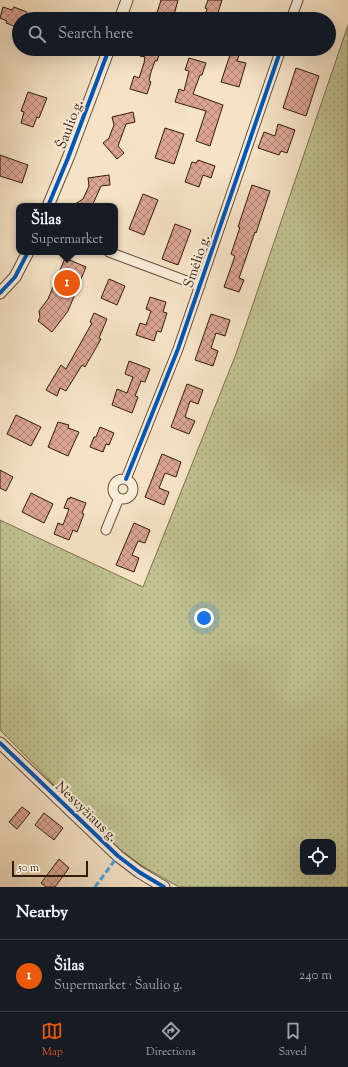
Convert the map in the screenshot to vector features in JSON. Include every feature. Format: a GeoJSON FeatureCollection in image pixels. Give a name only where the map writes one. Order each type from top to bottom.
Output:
{"type":"FeatureCollection","features":[{"type":"Feature","properties":{"kind":"street"},"geometry":{"type":"LineString","coordinates":[[123,12],[127,0]]}},
{"type":"Feature","properties":{"kind":"street"},"geometry":{"type":"LineString","coordinates":[[294,12],[298,0]]}},
{"type":"Feature","properties":{"kind":"street","name":"Šaulio g."},"geometry":{"type":"LineString","coordinates":[[49,203],[106,56]]}},
{"type":"Feature","properties":{"kind":"street","name":"Smėlio g."},"geometry":{"type":"LineString","coordinates":[[126,479],[178,349],[279,56]]}},
{"type":"Feature","properties":{"kind":"street"},"geometry":{"type":"LineString","coordinates":[[0,293],[15,278],[26,255]]}},
{"type":"Feature","properties":{"kind":"street"},"geometry":{"type":"LineString","coordinates":[[117,255],[200,286]]}},
{"type":"Feature","properties":{"kind":"street"},"geometry":{"type":"LineString","coordinates":[[121,478],[126,479],[132,484],[133,492],[127,498],[119,498],[114,495],[113,485],[116,480],[121,478]]}},
{"type":"Feature","properties":{"kind":"street"},"geometry":{"type":"LineString","coordinates":[[106,530],[119,498]]}},
{"type":"Feature","properties":{"kind":"street","name":"Nesvyžiaus g."},"geometry":{"type":"LineString","coordinates":[[0,743],[118,856],[139,872],[164,887]]}},
{"type":"Feature","properties":{"kind":"green space"},"geometry":{"type":"Polygon","coordinates":[[[348,25],[348,887],[179,887],[144,867],[113,845],[0,730],[0,520],[143,587],[236,354],[348,25]]]}},
{"type":"Feature","properties":{"kind":"building"},"geometry":{"type":"Polygon","coordinates":[[[161,0],[178,0],[175,12],[157,12],[161,0]]]}},
{"type":"Feature","properties":{"kind":"building"},"geometry":{"type":"Polygon","coordinates":[[[208,0],[222,0],[218,12],[206,12],[207,9],[205,8],[208,0]]]}},
{"type":"Feature","properties":{"kind":"building"},"geometry":{"type":"Polygon","coordinates":[[[3,7],[12,10],[14,7],[27,12],[12,12],[12,25],[0,18],[3,7]]]}},
{"type":"Feature","properties":{"kind":"building"},"geometry":{"type":"Polygon","coordinates":[[[140,56],[159,56],[151,72],[149,81],[151,82],[147,94],[130,89],[134,76],[139,78],[145,57],[140,56]]]}},
{"type":"Feature","properties":{"kind":"building"},"geometry":{"type":"Polygon","coordinates":[[[230,56],[239,56],[237,61],[246,63],[239,87],[221,82],[230,56]]]}},
{"type":"Feature","properties":{"kind":"building"},"geometry":{"type":"Polygon","coordinates":[[[189,58],[206,63],[193,94],[223,105],[210,146],[196,141],[206,111],[175,102],[179,89],[184,91],[189,71],[185,70],[189,58]]]}},
{"type":"Feature","properties":{"kind":"building"},"geometry":{"type":"Polygon","coordinates":[[[296,68],[319,76],[306,116],[283,108],[296,68]]]}},
{"type":"Feature","properties":{"kind":"building"},"geometry":{"type":"Polygon","coordinates":[[[28,92],[47,98],[39,118],[37,117],[33,127],[21,123],[24,112],[21,111],[28,92]]]}},
{"type":"Feature","properties":{"kind":"building"},"geometry":{"type":"Polygon","coordinates":[[[133,112],[135,122],[126,124],[118,146],[124,153],[117,159],[103,143],[109,138],[114,125],[112,117],[133,112]]]}},
{"type":"Feature","properties":{"kind":"building"},"geometry":{"type":"Polygon","coordinates":[[[278,124],[295,130],[287,153],[281,151],[279,155],[258,148],[264,132],[275,136],[278,124]]]}},
{"type":"Feature","properties":{"kind":"building"},"geometry":{"type":"Polygon","coordinates":[[[165,128],[184,134],[174,164],[155,158],[165,128]]]}},
{"type":"Feature","properties":{"kind":"building"},"geometry":{"type":"Polygon","coordinates":[[[0,155],[28,165],[22,183],[0,176],[0,155]]]}},
{"type":"Feature","properties":{"kind":"building"},"geometry":{"type":"Polygon","coordinates":[[[198,160],[215,166],[211,178],[203,175],[199,187],[185,182],[192,162],[196,163],[198,160]]]}},
{"type":"Feature","properties":{"kind":"building"},"geometry":{"type":"Polygon","coordinates":[[[109,175],[110,185],[101,186],[93,203],[77,203],[83,199],[89,186],[88,178],[109,175]]]}},
{"type":"Feature","properties":{"kind":"building"},"geometry":{"type":"Polygon","coordinates":[[[252,185],[270,191],[239,278],[244,280],[239,292],[224,287],[235,256],[231,254],[252,185]]]}},
{"type":"Feature","properties":{"kind":"building"},"geometry":{"type":"Polygon","coordinates":[[[143,194],[158,200],[144,235],[129,229],[143,194]]]}},
{"type":"Feature","properties":{"kind":"building"},"geometry":{"type":"Polygon","coordinates":[[[175,224],[191,230],[178,265],[162,259],[175,224]]]}},
{"type":"Feature","properties":{"kind":"building"},"geometry":{"type":"Polygon","coordinates":[[[65,258],[86,267],[68,311],[52,332],[38,321],[40,317],[39,311],[48,299],[65,258]]]}},
{"type":"Feature","properties":{"kind":"building"},"geometry":{"type":"Polygon","coordinates":[[[109,279],[125,286],[117,305],[101,298],[109,279]]]}},
{"type":"Feature","properties":{"kind":"building"},"geometry":{"type":"Polygon","coordinates":[[[150,297],[166,302],[163,312],[167,313],[161,332],[157,331],[154,341],[136,335],[140,323],[146,325],[151,311],[146,309],[150,297]]]}},
{"type":"Feature","properties":{"kind":"building"},"geometry":{"type":"Polygon","coordinates":[[[94,313],[107,319],[99,338],[101,339],[85,367],[82,365],[66,391],[60,388],[57,396],[46,390],[61,365],[66,369],[92,323],[90,322],[94,313]]]}},
{"type":"Feature","properties":{"kind":"building"},"geometry":{"type":"Polygon","coordinates":[[[211,314],[230,320],[225,336],[216,333],[211,348],[218,351],[213,366],[195,360],[211,314]]]}},
{"type":"Feature","properties":{"kind":"building"},"geometry":{"type":"Polygon","coordinates":[[[129,361],[150,369],[145,382],[141,381],[135,396],[138,397],[132,413],[112,405],[117,389],[127,393],[133,377],[125,374],[129,361]]]}},
{"type":"Feature","properties":{"kind":"building"},"geometry":{"type":"Polygon","coordinates":[[[187,384],[203,390],[198,404],[190,401],[185,417],[195,421],[189,434],[171,427],[187,384]]]}},
{"type":"Feature","properties":{"kind":"building"},"geometry":{"type":"Polygon","coordinates":[[[16,415],[41,427],[31,446],[7,434],[16,415]]]}},
{"type":"Feature","properties":{"kind":"building"},"geometry":{"type":"Polygon","coordinates":[[[58,422],[69,425],[68,428],[79,432],[68,456],[48,447],[58,422]]]}},
{"type":"Feature","properties":{"kind":"building"},"geometry":{"type":"Polygon","coordinates":[[[100,427],[114,433],[109,445],[106,444],[103,452],[90,447],[100,427]]]}},
{"type":"Feature","properties":{"kind":"building"},"geometry":{"type":"Polygon","coordinates":[[[162,454],[181,462],[176,477],[165,473],[159,488],[169,492],[164,505],[145,497],[162,454]]]}},
{"type":"Feature","properties":{"kind":"building"},"geometry":{"type":"Polygon","coordinates":[[[0,470],[13,477],[6,491],[0,488],[0,470]]]}},
{"type":"Feature","properties":{"kind":"building"},"geometry":{"type":"Polygon","coordinates":[[[31,493],[53,504],[44,523],[22,512],[31,493]]]}},
{"type":"Feature","properties":{"kind":"building"},"geometry":{"type":"Polygon","coordinates":[[[70,497],[86,503],[82,513],[84,514],[77,532],[73,530],[69,540],[54,534],[58,523],[63,525],[69,509],[64,508],[68,498],[70,499],[70,497]]]}},
{"type":"Feature","properties":{"kind":"building"},"geometry":{"type":"Polygon","coordinates":[[[134,523],[150,530],[145,543],[138,541],[132,555],[139,558],[134,572],[116,565],[134,523]]]}},
{"type":"Feature","properties":{"kind":"building"},"geometry":{"type":"Polygon","coordinates":[[[22,807],[30,813],[17,829],[9,822],[22,807]]]}},
{"type":"Feature","properties":{"kind":"building"},"geometry":{"type":"Polygon","coordinates":[[[44,813],[63,828],[54,840],[35,825],[44,813]]]}},
{"type":"Feature","properties":{"kind":"building"},"geometry":{"type":"Polygon","coordinates":[[[59,859],[69,868],[55,887],[46,887],[41,883],[59,859]]]}},
{"type":"Feature","properties":{"kind":"marked path"},"geometry":{"type":"LineString","coordinates":[[95,887],[118,856]]}},
{"type":"Feature","properties":{"kind":"cycle path"},"geometry":{"type":"LineString","coordinates":[[49,203],[106,56]]}},
{"type":"Feature","properties":{"kind":"cycle path"},"geometry":{"type":"LineString","coordinates":[[126,479],[178,349],[279,56]]}},
{"type":"Feature","properties":{"kind":"cycle path"},"geometry":{"type":"LineString","coordinates":[[0,293],[15,277],[26,255]]}},
{"type":"Feature","properties":{"kind":"cycle path"},"geometry":{"type":"LineString","coordinates":[[0,743],[118,856],[139,872],[164,887]]}},
{"type":"Feature","properties":{"kind":"place","name":"Šilas"},"geometry":{"type":"Point","coordinates":[67,283]}}]}
